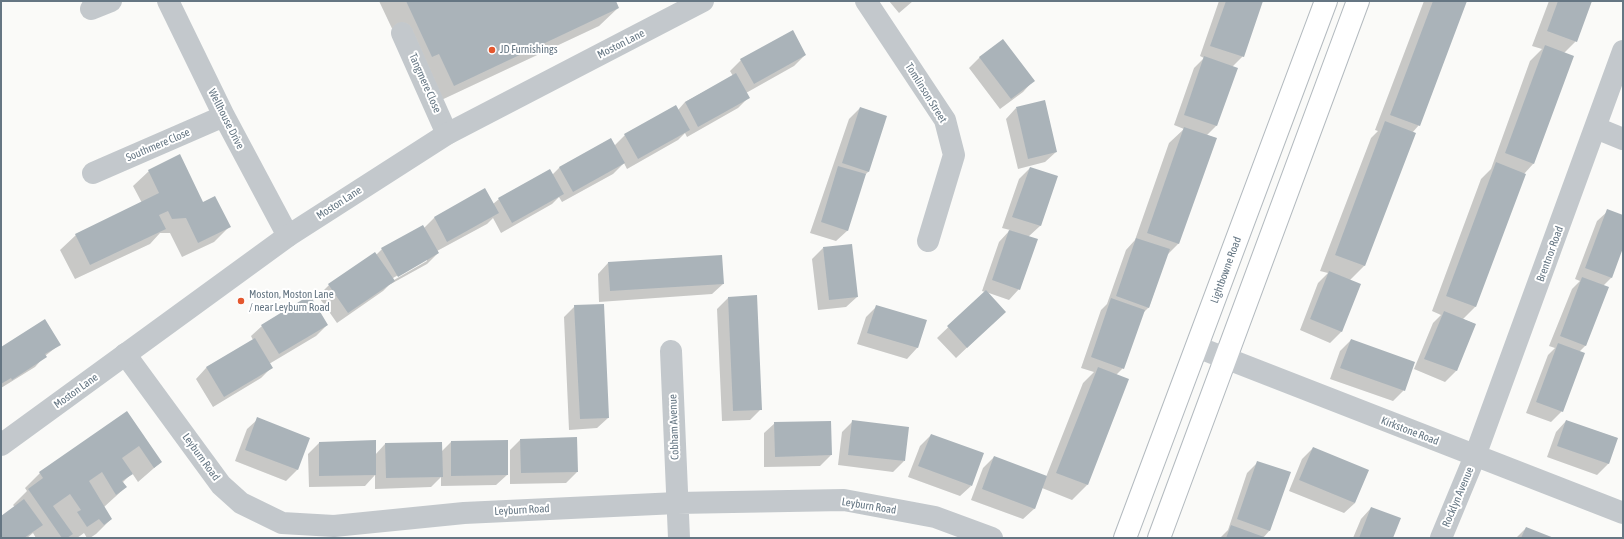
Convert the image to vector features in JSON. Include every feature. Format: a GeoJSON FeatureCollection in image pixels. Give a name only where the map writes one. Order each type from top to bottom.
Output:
{"type":"FeatureCollection","features":[{"type":"Feature","properties":{"kind":"main road","name":"Lightbowne Road"},"geometry":{"type":"LineString","coordinates":[[1126,538],[1326,1]]}},
{"type":"Feature","properties":{"kind":"main road"},"geometry":{"type":"LineString","coordinates":[[1159,538],[1358,1]]}},
{"type":"Feature","properties":{"kind":"street","name":"Wellhouse Drive"},"geometry":{"type":"LineString","coordinates":[[168,1],[224,116],[288,236]]}},
{"type":"Feature","properties":{"kind":"street","name":"Moston Lane"},"geometry":{"type":"LineString","coordinates":[[1,445],[288,236],[447,134],[703,1]]}},
{"type":"Feature","properties":{"kind":"street","name":"Tomlinson Street"},"geometry":{"type":"LineString","coordinates":[[866,1],[945,120],[954,155],[928,241]]}},
{"type":"Feature","properties":{"kind":"street","name":"Tangmere Close"},"geometry":{"type":"LineString","coordinates":[[402,33],[447,134]]}},
{"type":"Feature","properties":{"kind":"street","name":"Brentnor Road"},"geometry":{"type":"LineString","coordinates":[[1475,456],[1623,51]]}},
{"type":"Feature","properties":{"kind":"street","name":"Southmere Close"},"geometry":{"type":"LineString","coordinates":[[92,173],[224,116]]}},
{"type":"Feature","properties":{"kind":"street"},"geometry":{"type":"LineString","coordinates":[[1596,128],[1623,139]]}},
{"type":"Feature","properties":{"kind":"street","name":"Kirkstone Road"},"geometry":{"type":"LineString","coordinates":[[1197,347],[1623,513]]}},
{"type":"Feature","properties":{"kind":"street","name":"Cobham Avenue"},"geometry":{"type":"LineString","coordinates":[[671,351],[676,503],[679,538]]}},
{"type":"Feature","properties":{"kind":"street","name":"Leyburn Road"},"geometry":{"type":"LineString","coordinates":[[125,354],[221,485],[241,503],[261,514],[304,532],[334,526],[464,513],[676,503],[844,500],[935,517],[992,538]]}},
{"type":"Feature","properties":{"kind":"street","name":"Rocklyn Avenue"},"geometry":{"type":"LineString","coordinates":[[1441,538],[1475,456]]}},
{"type":"Feature","properties":{"kind":"building"},"geometry":{"type":"Polygon","coordinates":[[[406,1],[616,1],[619,8],[454,86],[439,54],[432,57],[406,1]]]}},
{"type":"Feature","properties":{"kind":"building"},"geometry":{"type":"Polygon","coordinates":[[[1226,1],[1263,1],[1244,57],[1210,46],[1226,1]]]}},
{"type":"Feature","properties":{"kind":"building"},"geometry":{"type":"Polygon","coordinates":[[[1433,1],[1467,1],[1420,126],[1390,115],[1433,1]]]}},
{"type":"Feature","properties":{"kind":"building"},"geometry":{"type":"Polygon","coordinates":[[[1558,1],[1592,1],[1577,42],[1547,31],[1558,1]]]}},
{"type":"Feature","properties":{"kind":"building"},"geometry":{"type":"Polygon","coordinates":[[[793,30],[806,55],[754,84],[740,59],[793,30]]]}},
{"type":"Feature","properties":{"kind":"building"},"geometry":{"type":"Polygon","coordinates":[[[1003,39],[1035,81],[1011,99],[979,57],[1003,39]]]}},
{"type":"Feature","properties":{"kind":"building"},"geometry":{"type":"Polygon","coordinates":[[[1545,45],[1574,56],[1534,164],[1505,153],[1545,45]]]}},
{"type":"Feature","properties":{"kind":"building"},"geometry":{"type":"Polygon","coordinates":[[[1204,56],[1238,68],[1217,126],[1184,115],[1204,56]]]}},
{"type":"Feature","properties":{"kind":"building"},"geometry":{"type":"Polygon","coordinates":[[[736,73],[750,98],[698,127],[685,102],[736,73]]]}},
{"type":"Feature","properties":{"kind":"building"},"geometry":{"type":"Polygon","coordinates":[[[1045,100],[1057,152],[1028,159],[1016,107],[1045,100]]]}},
{"type":"Feature","properties":{"kind":"building"},"geometry":{"type":"Polygon","coordinates":[[[676,105],[690,130],[638,159],[624,134],[676,105]]]}},
{"type":"Feature","properties":{"kind":"building"},"geometry":{"type":"Polygon","coordinates":[[[860,107],[887,116],[869,172],[842,163],[860,107]]]}},
{"type":"Feature","properties":{"kind":"building"},"geometry":{"type":"Polygon","coordinates":[[[1385,121],[1416,133],[1365,266],[1335,255],[1385,121]]]}},
{"type":"Feature","properties":{"kind":"building"},"geometry":{"type":"Polygon","coordinates":[[[1184,127],[1217,138],[1179,244],[1147,233],[1184,127]]]}},
{"type":"Feature","properties":{"kind":"building"},"geometry":{"type":"Polygon","coordinates":[[[611,138],[625,163],[573,192],[559,167],[611,138]]]}},
{"type":"Feature","properties":{"kind":"building"},"geometry":{"type":"Polygon","coordinates":[[[180,154],[203,202],[215,196],[231,227],[198,243],[186,218],[172,219],[168,211],[159,215],[166,229],[90,265],[75,234],[159,193],[148,170],[180,154]]]}},
{"type":"Feature","properties":{"kind":"building"},"geometry":{"type":"Polygon","coordinates":[[[1496,162],[1526,174],[1476,307],[1446,296],[1496,162]]]}},
{"type":"Feature","properties":{"kind":"building"},"geometry":{"type":"Polygon","coordinates":[[[838,166],[866,174],[848,231],[821,222],[838,166]]]}},
{"type":"Feature","properties":{"kind":"building"},"geometry":{"type":"Polygon","coordinates":[[[1030,167],[1058,176],[1041,226],[1012,217],[1030,167]]]}},
{"type":"Feature","properties":{"kind":"building"},"geometry":{"type":"Polygon","coordinates":[[[550,169],[564,194],[512,223],[498,198],[550,169]]]}},
{"type":"Feature","properties":{"kind":"building"},"geometry":{"type":"Polygon","coordinates":[[[485,188],[499,213],[447,242],[434,217],[485,188]]]}},
{"type":"Feature","properties":{"kind":"building"},"geometry":{"type":"Polygon","coordinates":[[[1607,209],[1623,215],[1623,248],[1612,278],[1585,268],[1607,209]]]}},
{"type":"Feature","properties":{"kind":"building"},"geometry":{"type":"Polygon","coordinates":[[[423,225],[439,253],[398,277],[381,248],[423,225]]]}},
{"type":"Feature","properties":{"kind":"building"},"geometry":{"type":"Polygon","coordinates":[[[1009,230],[1038,239],[1020,290],[992,280],[1009,230]]]}},
{"type":"Feature","properties":{"kind":"building"},"geometry":{"type":"Polygon","coordinates":[[[1136,238],[1170,249],[1149,308],[1116,296],[1136,238]]]}},
{"type":"Feature","properties":{"kind":"building"},"geometry":{"type":"Polygon","coordinates":[[[852,244],[858,297],[829,300],[823,247],[852,244]]]}},
{"type":"Feature","properties":{"kind":"building"},"geometry":{"type":"Polygon","coordinates":[[[375,252],[395,281],[348,313],[328,284],[375,252]]]}},
{"type":"Feature","properties":{"kind":"building"},"geometry":{"type":"Polygon","coordinates":[[[722,255],[724,284],[610,291],[608,262],[722,255]]]}},
{"type":"Feature","properties":{"kind":"building"},"geometry":{"type":"Polygon","coordinates":[[[1329,271],[1361,284],[1342,332],[1310,319],[1329,271]]]}},
{"type":"Feature","properties":{"kind":"building"},"geometry":{"type":"Polygon","coordinates":[[[1582,277],[1609,287],[1586,346],[1560,336],[1582,277]]]}},
{"type":"Feature","properties":{"kind":"building"},"geometry":{"type":"Polygon","coordinates":[[[986,290],[1006,312],[967,348],[947,326],[986,290]]]}},
{"type":"Feature","properties":{"kind":"building"},"geometry":{"type":"Polygon","coordinates":[[[310,295],[328,325],[279,354],[261,325],[310,295]]]}},
{"type":"Feature","properties":{"kind":"building"},"geometry":{"type":"Polygon","coordinates":[[[757,295],[762,410],[733,411],[728,297],[757,295]]]}},
{"type":"Feature","properties":{"kind":"building"},"geometry":{"type":"Polygon","coordinates":[[[1111,298],[1145,310],[1124,369],[1091,357],[1111,298]]]}},
{"type":"Feature","properties":{"kind":"building"},"geometry":{"type":"Polygon","coordinates":[[[604,304],[609,418],[580,419],[574,305],[604,304]]]}},
{"type":"Feature","properties":{"kind":"building"},"geometry":{"type":"Polygon","coordinates":[[[876,305],[927,320],[918,348],[867,333],[876,305]]]}},
{"type":"Feature","properties":{"kind":"building"},"geometry":{"type":"Polygon","coordinates":[[[1444,311],[1476,324],[1457,371],[1424,359],[1444,311]]]}},
{"type":"Feature","properties":{"kind":"building"},"geometry":{"type":"Polygon","coordinates":[[[45,319],[61,345],[45,354],[47,357],[12,380],[11,378],[1,384],[1,347],[45,319]]]}},
{"type":"Feature","properties":{"kind":"building"},"geometry":{"type":"Polygon","coordinates":[[[255,338],[273,368],[224,397],[206,367],[255,338]]]}},
{"type":"Feature","properties":{"kind":"building"},"geometry":{"type":"Polygon","coordinates":[[[1351,339],[1415,362],[1405,391],[1340,368],[1351,339]]]}},
{"type":"Feature","properties":{"kind":"building"},"geometry":{"type":"Polygon","coordinates":[[[1558,343],[1585,353],[1563,412],[1536,402],[1558,343]]]}},
{"type":"Feature","properties":{"kind":"building"},"geometry":{"type":"Polygon","coordinates":[[[1098,367],[1129,379],[1088,485],[1056,473],[1098,367]]]}},
{"type":"Feature","properties":{"kind":"building"},"geometry":{"type":"Polygon","coordinates":[[[127,411],[162,462],[154,468],[139,446],[122,458],[133,474],[122,481],[127,487],[116,495],[102,472],[89,481],[112,519],[104,525],[99,519],[87,527],[77,512],[81,510],[70,494],[53,506],[73,534],[67,538],[62,538],[28,489],[43,478],[39,472],[127,411]]]}},
{"type":"Feature","properties":{"kind":"building"},"geometry":{"type":"Polygon","coordinates":[[[257,417],[310,438],[298,470],[245,450],[257,417]]]}},
{"type":"Feature","properties":{"kind":"building"},"geometry":{"type":"Polygon","coordinates":[[[852,420],[909,427],[905,461],[848,455],[852,420]]]}},
{"type":"Feature","properties":{"kind":"building"},"geometry":{"type":"Polygon","coordinates":[[[1566,420],[1618,438],[1609,464],[1557,446],[1566,420]]]}},
{"type":"Feature","properties":{"kind":"building"},"geometry":{"type":"Polygon","coordinates":[[[831,421],[832,455],[775,457],[774,422],[831,421]]]}},
{"type":"Feature","properties":{"kind":"building"},"geometry":{"type":"Polygon","coordinates":[[[931,434],[984,453],[972,486],[918,466],[931,434]]]}},
{"type":"Feature","properties":{"kind":"building"},"geometry":{"type":"Polygon","coordinates":[[[577,437],[578,472],[521,473],[520,439],[577,437]]]}},
{"type":"Feature","properties":{"kind":"building"},"geometry":{"type":"Polygon","coordinates":[[[376,440],[376,475],[319,476],[319,442],[376,440]]]}},
{"type":"Feature","properties":{"kind":"building"},"geometry":{"type":"Polygon","coordinates":[[[508,440],[508,475],[451,476],[451,441],[508,440]]]}},
{"type":"Feature","properties":{"kind":"building"},"geometry":{"type":"Polygon","coordinates":[[[442,442],[443,477],[386,478],[385,443],[442,442]]]}},
{"type":"Feature","properties":{"kind":"building"},"geometry":{"type":"Polygon","coordinates":[[[1313,447],[1369,470],[1355,503],[1299,480],[1313,447]]]}},
{"type":"Feature","properties":{"kind":"building"},"geometry":{"type":"Polygon","coordinates":[[[994,456],[1047,476],[1035,509],[982,489],[994,456]]]}},
{"type":"Feature","properties":{"kind":"building"},"geometry":{"type":"Polygon","coordinates":[[[1257,461],[1291,472],[1270,531],[1237,519],[1257,461]]]}},
{"type":"Feature","properties":{"kind":"building"},"geometry":{"type":"Polygon","coordinates":[[[24,499],[43,525],[24,538],[1,538],[1,516],[24,499]]]}},
{"type":"Feature","properties":{"kind":"building"},"geometry":{"type":"Polygon","coordinates":[[[1371,507],[1401,518],[1393,538],[1359,538],[1371,507]]]}},
{"type":"Feature","properties":{"kind":"building"},"geometry":{"type":"Polygon","coordinates":[[[1231,525],[1264,537],[1264,538],[1226,538],[1231,525]]]}},
{"type":"Feature","properties":{"kind":"building"},"geometry":{"type":"Polygon","coordinates":[[[1526,527],[1554,538],[1521,538],[1526,527]]]}},
{"type":"Feature","properties":{"kind":"place","name":"JD Furnishings"},"geometry":{"type":"Point","coordinates":[492,50]}},
{"type":"Feature","properties":{"kind":"place","name":"Moston, Moston Lane / near Leyburn Road"},"geometry":{"type":"Point","coordinates":[241,301]}}]}
